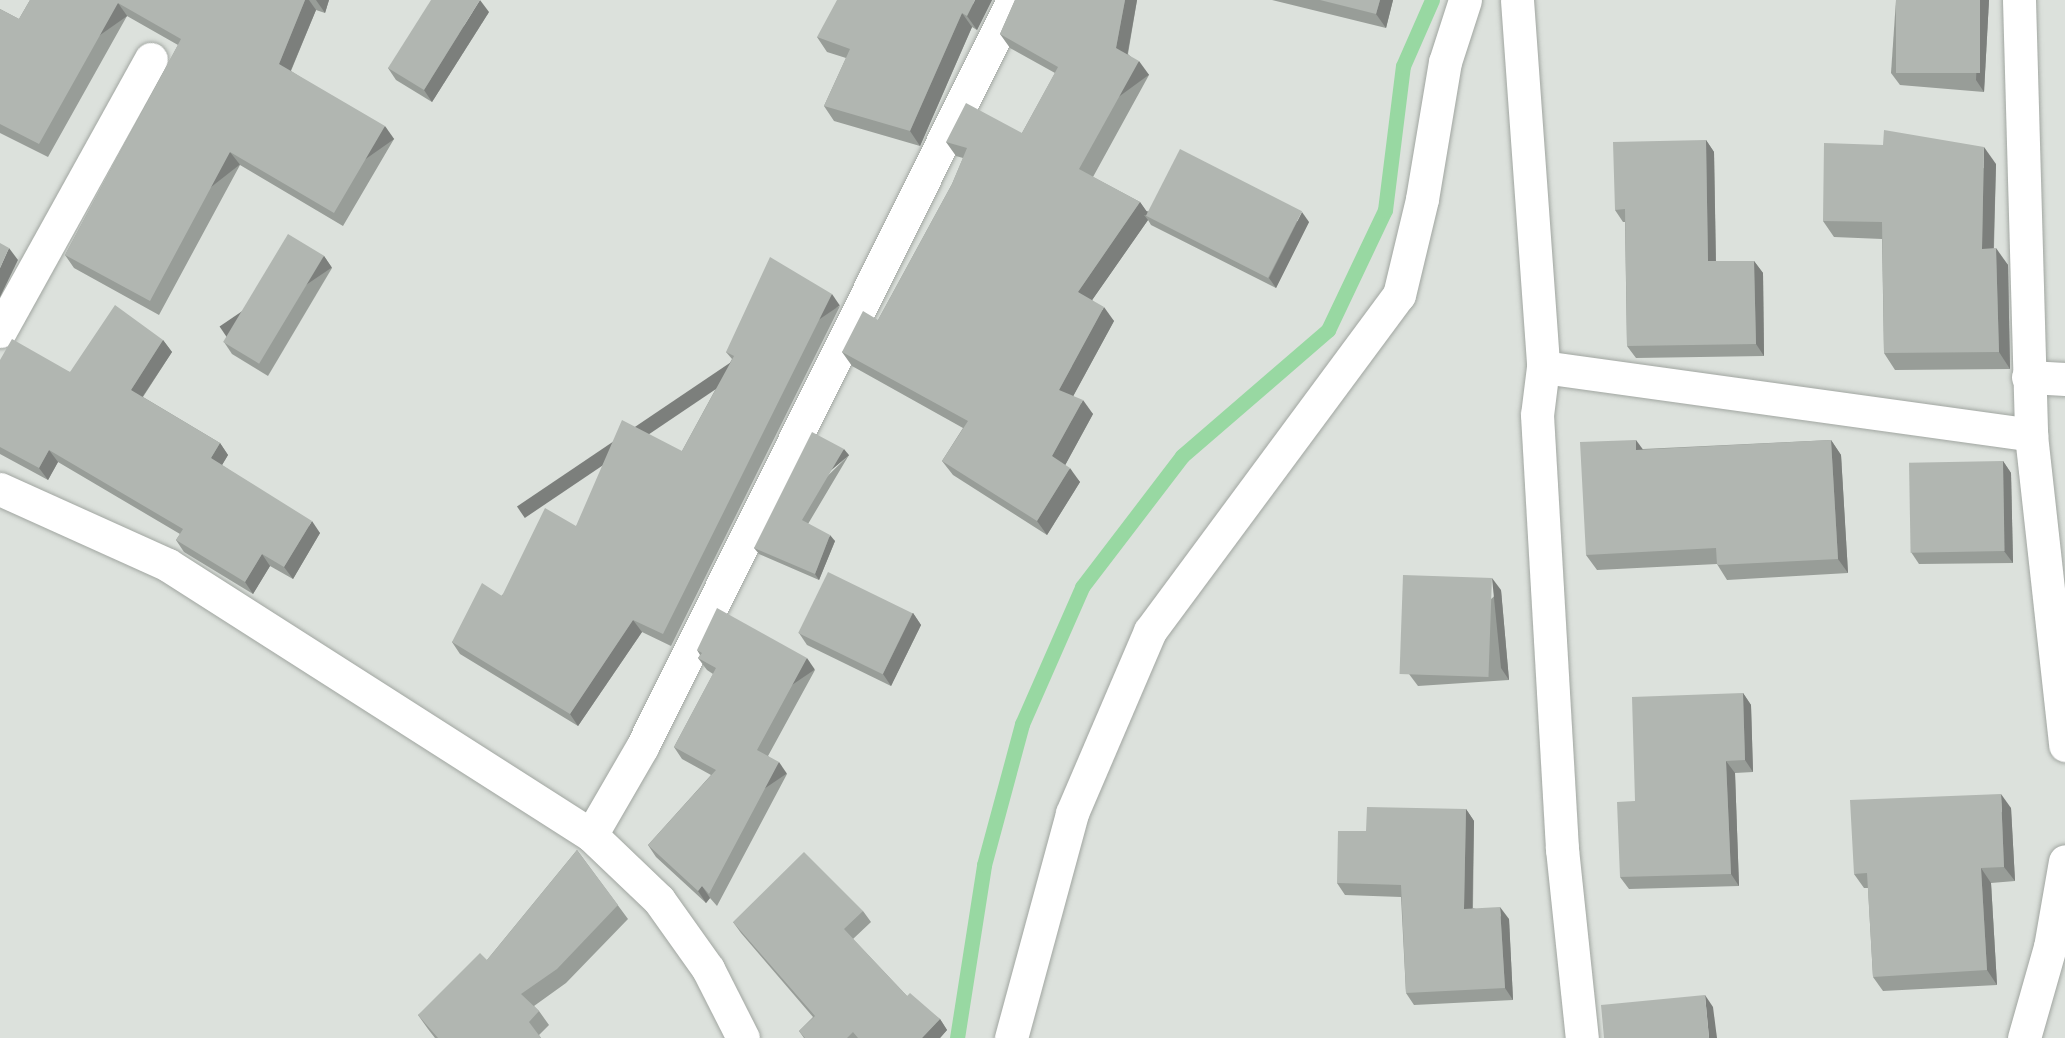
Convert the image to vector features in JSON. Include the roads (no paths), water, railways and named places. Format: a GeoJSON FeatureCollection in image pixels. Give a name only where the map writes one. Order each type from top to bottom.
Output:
{"type":"FeatureCollection","features":[{"type":"Feature","properties":{"kind":"street"},"geometry":{"type":"LineString","coordinates":[[591,835],[642,747],[1013,0]]}},
{"type":"Feature","properties":{"kind":"street"},"geometry":{"type":"LineString","coordinates":[[1011,1038],[1072,813],[1150,632],[1399,295],[1422,199],[1445,62],[1465,0]]}},
{"type":"Feature","properties":{"kind":"street"},"geometry":{"type":"LineString","coordinates":[[1517,0],[1542,367],[1537,415],[1562,837],[1582,1038]]}},
{"type":"Feature","properties":{"kind":"street"},"geometry":{"type":"LineString","coordinates":[[2019,0],[2031,435],[2065,745]]}},
{"type":"Feature","properties":{"kind":"street"},"geometry":{"type":"LineString","coordinates":[[0,331],[152,59]]}},
{"type":"Feature","properties":{"kind":"street"},"geometry":{"type":"LineString","coordinates":[[1542,367],[2031,435]]}},
{"type":"Feature","properties":{"kind":"street"},"geometry":{"type":"LineString","coordinates":[[2028,377],[2065,379]]}},
{"type":"Feature","properties":{"kind":"street"},"geometry":{"type":"LineString","coordinates":[[0,489],[168,565],[591,835],[658,900],[708,969],[743,1038]]}},
{"type":"Feature","properties":{"kind":"street"},"geometry":{"type":"LineString","coordinates":[[2024,1038],[2050,947],[2065,861]]}},
{"type":"Feature","properties":{"kind":"waterway"},"geometry":{"type":"LineString","coordinates":[[957,1038],[984,865],[1022,724],[1082,587],[1182,456],[1328,330],[1385,210],[1403,66],[1432,0]]}}]}
